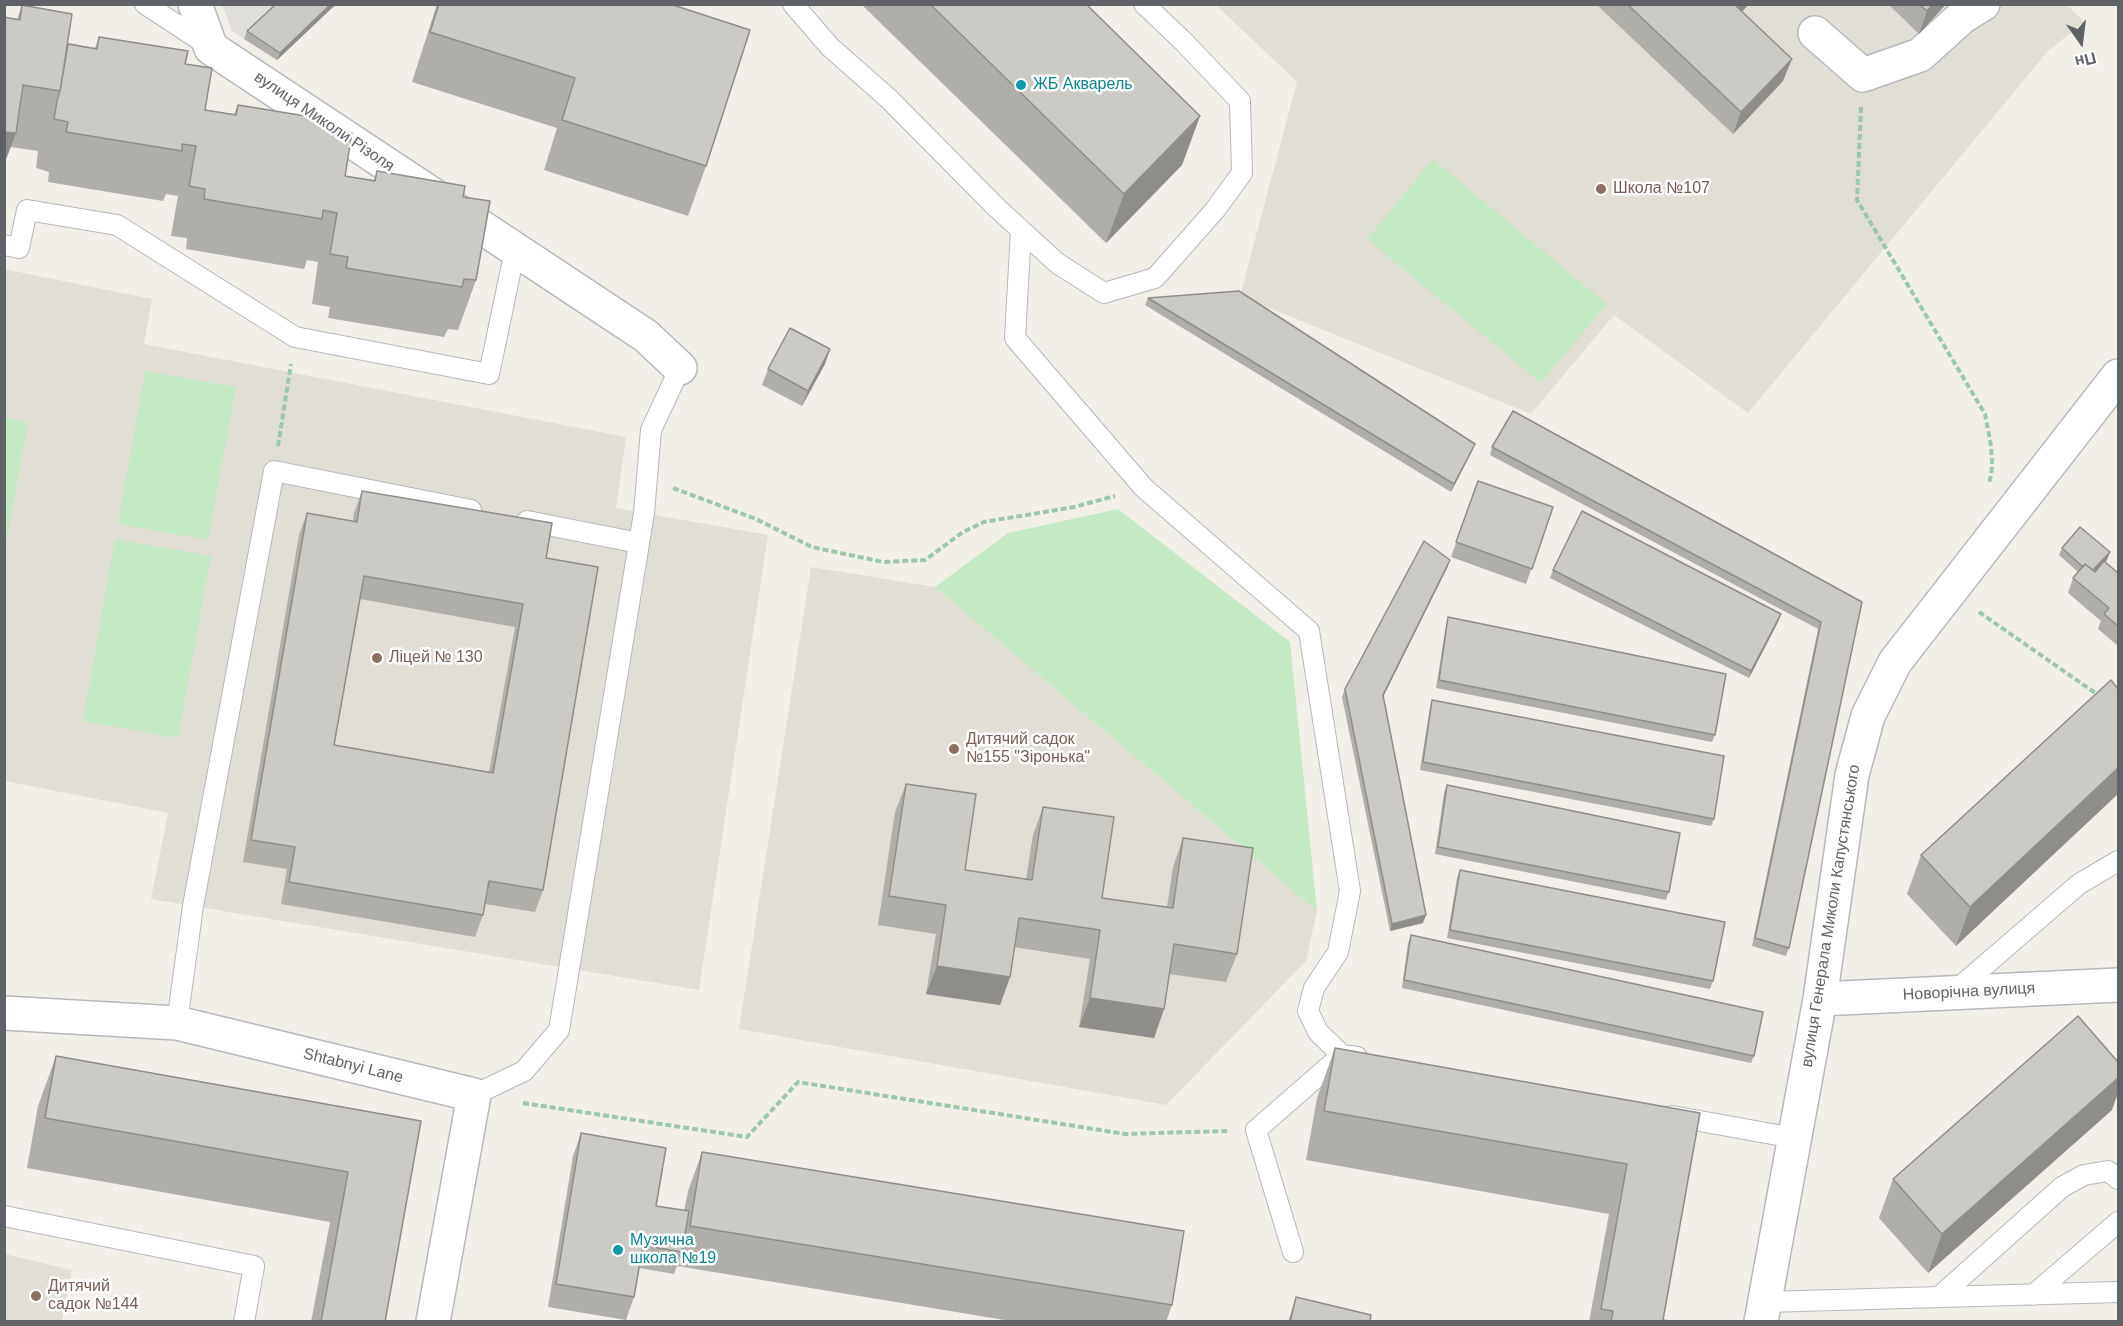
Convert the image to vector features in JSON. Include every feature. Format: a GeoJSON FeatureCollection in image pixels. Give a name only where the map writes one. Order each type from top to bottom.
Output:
{"type":"FeatureCollection","features":[{"type":"Feature","properties":{"kind":"street"},"geometry":{"type":"LineString","coordinates":[[195,4],[211,48]]}},
{"type":"Feature","properties":{"kind":"street"},"geometry":{"type":"LineString","coordinates":[[1815,33],[1863,75],[1920,55],[1962,17],[1983,4]]}},
{"type":"Feature","properties":{"kind":"street","name":"вулиця Миколи Різоля"},"geometry":{"type":"LineString","coordinates":[[211,48],[646,336],[680,368]]}},
{"type":"Feature","properties":{"kind":"street","name":"вулиця Генерала Миколи Капустянського"},"geometry":{"type":"LineString","coordinates":[[1763,1312],[1820,999],[1852,775],[1868,716],[1895,662],[2118,376]]}},
{"type":"Feature","properties":{"kind":"street","name":"Новорічна вулиця"},"geometry":{"type":"LineString","coordinates":[[1820,999],[2118,986]]}},
{"type":"Feature","properties":{"kind":"street","name":"Shtabnyi Lane"},"geometry":{"type":"LineString","coordinates":[[6,1020],[177,1023],[474,1095]]}},
{"type":"Feature","properties":{"kind":"street"},"geometry":{"type":"LineString","coordinates":[[433,1322],[474,1095]]}},
{"type":"Feature","properties":{"kind":"lane"},"geometry":{"type":"LineString","coordinates":[[145,4],[211,48]]}},
{"type":"Feature","properties":{"kind":"lane"},"geometry":{"type":"LineString","coordinates":[[793,4],[830,47],[888,98],[1021,230],[1057,263],[1104,293],[1155,278],[1215,210],[1242,173],[1240,101],[1144,4]]}},
{"type":"Feature","properties":{"kind":"lane"},"geometry":{"type":"LineString","coordinates":[[4,245],[19,248],[27,210],[117,225],[295,337],[489,374],[515,250]]}},
{"type":"Feature","properties":{"kind":"lane"},"geometry":{"type":"LineString","coordinates":[[1021,230],[1015,339],[1144,488],[1309,631],[1350,891],[1338,952],[1314,988],[1308,1011],[1318,1032],[1342,1055],[1377,1061]]}},
{"type":"Feature","properties":{"kind":"lane"},"geometry":{"type":"LineString","coordinates":[[474,1095],[524,1071],[559,1030],[639,543],[651,430],[680,368]]}},
{"type":"Feature","properties":{"kind":"lane"},"geometry":{"type":"LineString","coordinates":[[177,1023],[193,906],[274,471],[486,513]]}},
{"type":"Feature","properties":{"kind":"lane"},"geometry":{"type":"LineString","coordinates":[[510,517],[639,543]]}},
{"type":"Feature","properties":{"kind":"lane"},"geometry":{"type":"LineString","coordinates":[[1953,993],[2079,884],[2118,861]]}},
{"type":"Feature","properties":{"kind":"lane"},"geometry":{"type":"LineString","coordinates":[[1293,1252],[1256,1130],[1342,1055]]}},
{"type":"Feature","properties":{"kind":"lane"},"geometry":{"type":"LineString","coordinates":[[1655,1113],[1794,1138]]}},
{"type":"Feature","properties":{"kind":"lane"},"geometry":{"type":"LineString","coordinates":[[1939,1297],[2062,1187],[2084,1175],[2108,1171],[2118,1179]]}},
{"type":"Feature","properties":{"kind":"lane"},"geometry":{"type":"LineString","coordinates":[[4,1216],[254,1266],[244,1322]]}},
{"type":"Feature","properties":{"kind":"lane"},"geometry":{"type":"LineString","coordinates":[[2033,1294],[2118,1222]]}},
{"type":"Feature","properties":{"kind":"lane"},"geometry":{"type":"LineString","coordinates":[[1763,1312],[1939,1297],[2118,1292]]}},
{"type":"Feature","properties":{"kind":"path"},"geometry":{"type":"LineString","coordinates":[[1863,75],[1857,200],[1985,414],[1991,444],[1991,476],[1988,486]]}},
{"type":"Feature","properties":{"kind":"path"},"geometry":{"type":"LineString","coordinates":[[274,471],[295,337]]}},
{"type":"Feature","properties":{"kind":"path"},"geometry":{"type":"LineString","coordinates":[[647,478],[756,519],[812,547],[883,562],[926,560],[963,532],[984,522],[1074,507],[1144,488]]}},
{"type":"Feature","properties":{"kind":"path"},"geometry":{"type":"LineString","coordinates":[[1949,592],[2109,703]]}},
{"type":"Feature","properties":{"kind":"path"},"geometry":{"type":"LineString","coordinates":[[474,1095],[747,1137],[798,1082],[1125,1134],[1256,1130]]}},
{"type":"Feature","properties":{"kind":"shaded area","name":"Школа №107"},"geometry":{"type":"Polygon","coordinates":[[[2066,4],[2084,22],[2048,51],[1748,413],[1614,315],[1531,414],[1240,296],[1297,82],[1216,5],[2066,4]]]}},
{"type":"Feature","properties":{"kind":"shaded area"},"geometry":{"type":"Polygon","coordinates":[[[222,5],[336,5],[277,60],[232,31],[222,5]]]}},
{"type":"Feature","properties":{"kind":"shaded area","name":"Ліцей № 130"},"geometry":{"type":"Polygon","coordinates":[[[4,269],[152,299],[144,344],[626,437],[616,508],[768,535],[699,990],[151,899],[168,813],[5,781],[4,269]]]}},
{"type":"Feature","properties":{"kind":"shaded area","name":"Дитячий садок №155 \"Зіронька\""},"geometry":{"type":"Polygon","coordinates":[[[811,567],[935,587],[1317,911],[1306,961],[1166,1105],[739,1029],[811,567]]]}},
{"type":"Feature","properties":{"kind":"shaded area","name":"Дитячий садок №144"},"geometry":{"type":"Polygon","coordinates":[[[5,1254],[72,1270],[62,1321],[5,1321],[5,1254]]]}},
{"type":"Feature","properties":{"kind":"green space"},"geometry":{"type":"Polygon","coordinates":[[[1433,159],[1607,304],[1541,383],[1367,239],[1433,159]]]}},
{"type":"Feature","properties":{"kind":"green space"},"geometry":{"type":"Polygon","coordinates":[[[145,371],[236,387],[208,540],[118,524],[145,371]]]}},
{"type":"Feature","properties":{"kind":"green space"},"geometry":{"type":"Polygon","coordinates":[[[4,418],[28,422],[5,550],[4,418]]]}},
{"type":"Feature","properties":{"kind":"green space"},"geometry":{"type":"Polygon","coordinates":[[[1118,509],[1290,642],[1317,911],[935,587],[1008,533],[1118,509]]]}},
{"type":"Feature","properties":{"kind":"green space"},"geometry":{"type":"Polygon","coordinates":[[[115,539],[211,556],[178,738],[83,721],[115,539]]]}},
{"type":"Feature","properties":{"kind":"building"},"geometry":{"type":"Polygon","coordinates":[[[276,4],[331,4],[280,53],[247,31],[276,4]]]}},
{"type":"Feature","properties":{"kind":"building"},"geometry":{"type":"Polygon","coordinates":[[[439,4],[670,4],[750,30],[706,166],[562,120],[575,78],[430,32],[439,4]]]}},
{"type":"Feature","properties":{"kind":"building"},"geometry":{"type":"Polygon","coordinates":[[[930,4],[1086,4],[1200,116],[1124,194],[930,4]]]}},
{"type":"Feature","properties":{"kind":"building"},"geometry":{"type":"Polygon","coordinates":[[[1627,4],[1736,4],[1792,59],[1741,112],[1627,4]]]}},
{"type":"Feature","properties":{"kind":"building"},"geometry":{"type":"Polygon","coordinates":[[[1919,4],[1933,4],[1927,11],[1919,4]]]}},
{"type":"Feature","properties":{"kind":"building"},"geometry":{"type":"Polygon","coordinates":[[[22,5],[72,14],[60,91],[23,85],[16,133],[4,132],[4,17],[20,20],[22,5]]]}},
{"type":"Feature","properties":{"kind":"building"},"geometry":{"type":"Polygon","coordinates":[[[99,37],[188,51],[185,64],[212,68],[205,110],[236,115],[238,105],[324,119],[323,128],[352,133],[345,176],[375,181],[377,171],[465,186],[463,197],[490,201],[476,280],[464,279],[462,287],[346,268],[348,257],[330,254],[337,213],[323,210],[322,219],[204,199],[205,189],[189,186],[196,146],[182,144],[182,151],[66,132],[68,122],[54,119],[68,44],[97,49],[99,37]]]}},
{"type":"Feature","properties":{"kind":"building"},"geometry":{"type":"Polygon","coordinates":[[[1239,291],[1475,444],[1454,484],[1148,298],[1239,291]]]}},
{"type":"Feature","properties":{"kind":"building"},"geometry":{"type":"Polygon","coordinates":[[[790,328],[830,349],[808,391],[768,369],[790,328]]]}},
{"type":"Feature","properties":{"kind":"building"},"geometry":{"type":"Polygon","coordinates":[[[1513,411],[1862,602],[1789,948],[1755,938],[1821,622],[1492,447],[1513,411]]]}},
{"type":"Feature","properties":{"kind":"building"},"geometry":{"type":"Polygon","coordinates":[[[1478,481],[1553,507],[1532,569],[1456,542],[1478,481]]]}},
{"type":"Feature","properties":{"kind":"building"},"geometry":{"type":"Polygon","coordinates":[[[362,491],[552,523],[546,558],[598,567],[543,890],[489,881],[483,915],[289,882],[295,847],[251,840],[307,513],[357,522],[362,491]],[[364,576],[334,745],[493,773],[523,604],[364,576]]]}},
{"type":"Feature","properties":{"kind":"building"},"geometry":{"type":"Polygon","coordinates":[[[1582,511],[1781,614],[1751,671],[1553,570],[1582,511]]]}},
{"type":"Feature","properties":{"kind":"building"},"geometry":{"type":"Polygon","coordinates":[[[2080,527],[2110,552],[2093,570],[2085,564],[2083,567],[2062,548],[2080,527]]]}},
{"type":"Feature","properties":{"kind":"building"},"geometry":{"type":"Polygon","coordinates":[[[1424,541],[1450,560],[1383,695],[1426,915],[1392,924],[1345,689],[1424,541]]]}},
{"type":"Feature","properties":{"kind":"building"},"geometry":{"type":"Polygon","coordinates":[[[2104,561],[2118,573],[2118,626],[2104,614],[2109,608],[2073,578],[2085,564],[2095,572],[2104,561]]]}},
{"type":"Feature","properties":{"kind":"building"},"geometry":{"type":"Polygon","coordinates":[[[1448,617],[1726,674],[1715,735],[1439,680],[1448,617]]]}},
{"type":"Feature","properties":{"kind":"building"},"geometry":{"type":"Polygon","coordinates":[[[2111,680],[2118,689],[2118,768],[1970,907],[1921,855],[2111,680]]]}},
{"type":"Feature","properties":{"kind":"building"},"geometry":{"type":"Polygon","coordinates":[[[1432,700],[1724,756],[1714,819],[1423,762],[1432,700]]]}},
{"type":"Feature","properties":{"kind":"building"},"geometry":{"type":"Polygon","coordinates":[[[906,784],[976,794],[965,870],[1032,880],[1043,807],[1114,817],[1102,898],[1173,908],[1183,838],[1253,848],[1237,954],[1174,944],[1164,1009],[1090,998],[1100,930],[1019,918],[1010,977],[937,966],[946,905],[889,896],[906,784]]]}},
{"type":"Feature","properties":{"kind":"building"},"geometry":{"type":"Polygon","coordinates":[[[1447,785],[1680,833],[1669,892],[1438,847],[1447,785]]]}},
{"type":"Feature","properties":{"kind":"building"},"geometry":{"type":"Polygon","coordinates":[[[1460,870],[1725,922],[1713,981],[1450,930],[1460,870]]]}},
{"type":"Feature","properties":{"kind":"building"},"geometry":{"type":"Polygon","coordinates":[[[1411,935],[1763,1012],[1754,1056],[1404,980],[1411,935]]]}},
{"type":"Feature","properties":{"kind":"building"},"geometry":{"type":"Polygon","coordinates":[[[2078,1016],[2118,1062],[2118,1078],[1942,1234],[1893,1179],[2078,1016]]]}},
{"type":"Feature","properties":{"kind":"building"},"geometry":{"type":"Polygon","coordinates":[[[1335,1048],[1700,1113],[1663,1320],[1675,1322],[1611,1322],[1613,1311],[1601,1309],[1627,1164],[1324,1111],[1335,1048]]]}},
{"type":"Feature","properties":{"kind":"building"},"geometry":{"type":"Polygon","coordinates":[[[56,1056],[421,1121],[385,1322],[321,1322],[348,1172],[45,1118],[56,1056]]]}},
{"type":"Feature","properties":{"kind":"building","name":"Музична школа №19"},"geometry":{"type":"Polygon","coordinates":[[[581,1133],[666,1148],[656,1206],[689,1211],[682,1252],[643,1245],[634,1297],[556,1284],[581,1133]]]}},
{"type":"Feature","properties":{"kind":"building"},"geometry":{"type":"Polygon","coordinates":[[[702,1152],[1184,1231],[1172,1305],[690,1226],[702,1152]]]}},
{"type":"Feature","properties":{"kind":"building"},"geometry":{"type":"Polygon","coordinates":[[[1296,1297],[1371,1315],[1370,1322],[1290,1322],[1296,1297]]]}},
{"type":"Feature","properties":{"kind":"place","name":"ЖБ Акварель"},"geometry":{"type":"Point","coordinates":[1021,85]}},
{"type":"Feature","properties":{"kind":"place","name":"Школа №107"},"geometry":{"type":"Point","coordinates":[1601,189]}},
{"type":"Feature","properties":{"kind":"place","name":"Ліцей № 130"},"geometry":{"type":"Point","coordinates":[377,658]}},
{"type":"Feature","properties":{"kind":"place","name":"Дитячий садок №155 \"Зіронька\""},"geometry":{"type":"Point","coordinates":[954,749]}},
{"type":"Feature","properties":{"kind":"place","name":"Музична школа №19"},"geometry":{"type":"Point","coordinates":[618,1250]}},
{"type":"Feature","properties":{"kind":"place","name":"Дитячий садок №144"},"geometry":{"type":"Point","coordinates":[36,1296]}}]}
